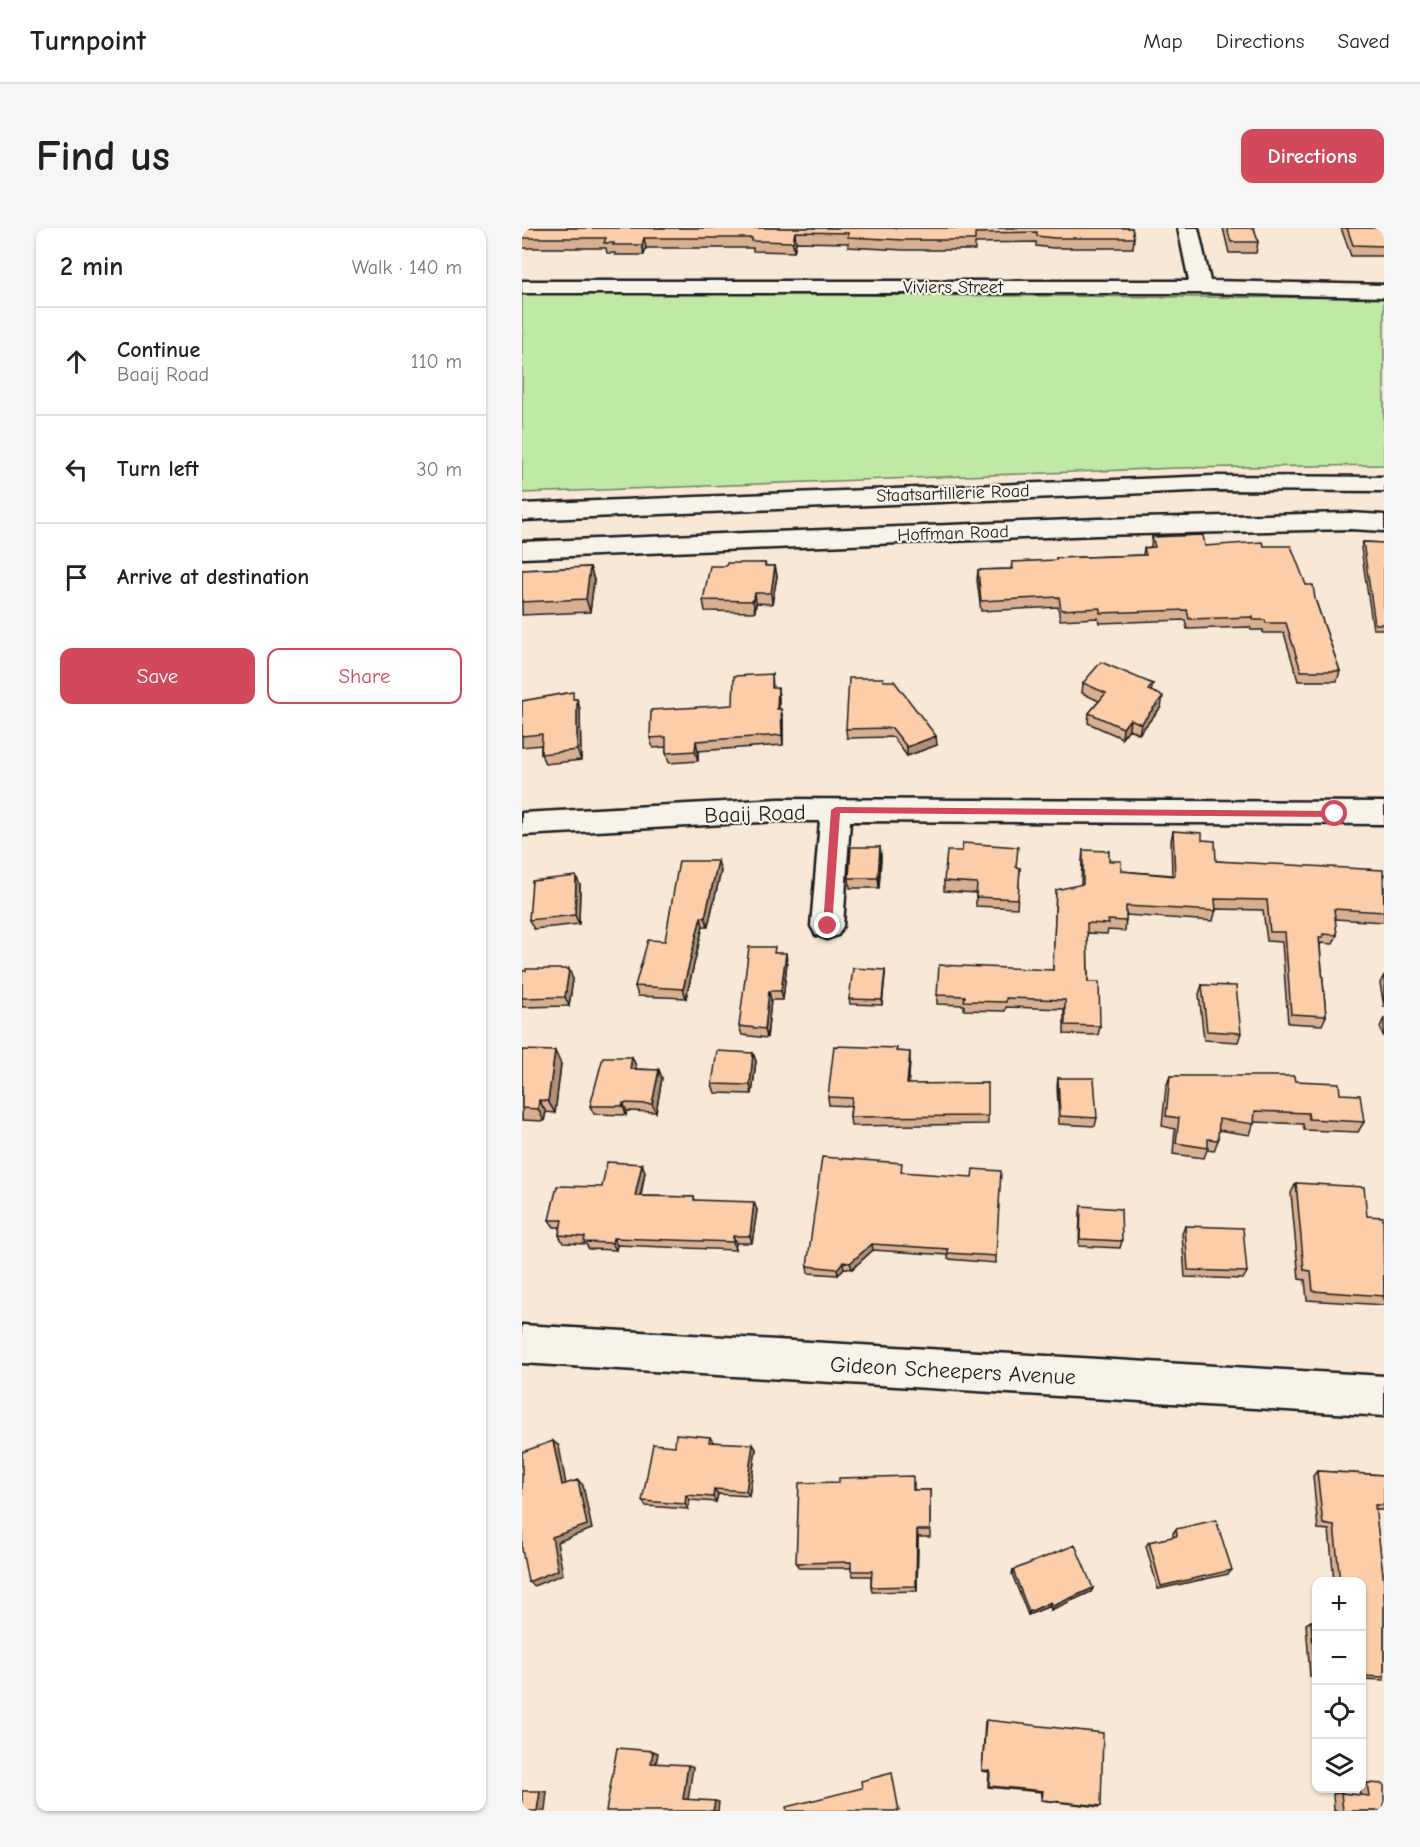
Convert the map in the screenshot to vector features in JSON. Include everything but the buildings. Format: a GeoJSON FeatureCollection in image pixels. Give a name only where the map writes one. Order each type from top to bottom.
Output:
{"type":"FeatureCollection","features":[{"type":"Feature","properties":{"kind":"street"},"geometry":{"type":"LineString","coordinates":[[1188,228],[1201,287]]}},
{"type":"Feature","properties":{"kind":"street","name":"Viviers Street"},"geometry":{"type":"LineString","coordinates":[[522,287],[1201,287],[1384,291]]}},
{"type":"Feature","properties":{"kind":"street","name":"Staatsartillerie Road"},"geometry":{"type":"LineString","coordinates":[[522,512],[1214,483],[1384,484]]}},
{"type":"Feature","properties":{"kind":"street","name":"Hoffman Road"},"geometry":{"type":"LineString","coordinates":[[522,550],[1098,527],[1338,521],[1384,523]]}},
{"type":"Feature","properties":{"kind":"street","name":"Baaij Road"},"geometry":{"type":"LineString","coordinates":[[522,824],[779,810],[1384,813]]}},
{"type":"Feature","properties":{"kind":"street"},"geometry":{"type":"LineString","coordinates":[[828,926],[836,810]]}},
{"type":"Feature","properties":{"kind":"street","name":"Gideon Scheepers Avenue"},"geometry":{"type":"LineString","coordinates":[[522,1344],[1384,1396]]}},
{"type":"Feature","properties":{"kind":"green space"},"geometry":{"type":"Polygon","coordinates":[[[522,293],[1384,298],[1384,465],[1176,468],[522,493],[522,293]]]}},
{"type":"Feature","properties":{"kind":"route"},"geometry":{"type":"LineString","coordinates":[[828,926],[836,810],[1335,814]]}}]}
